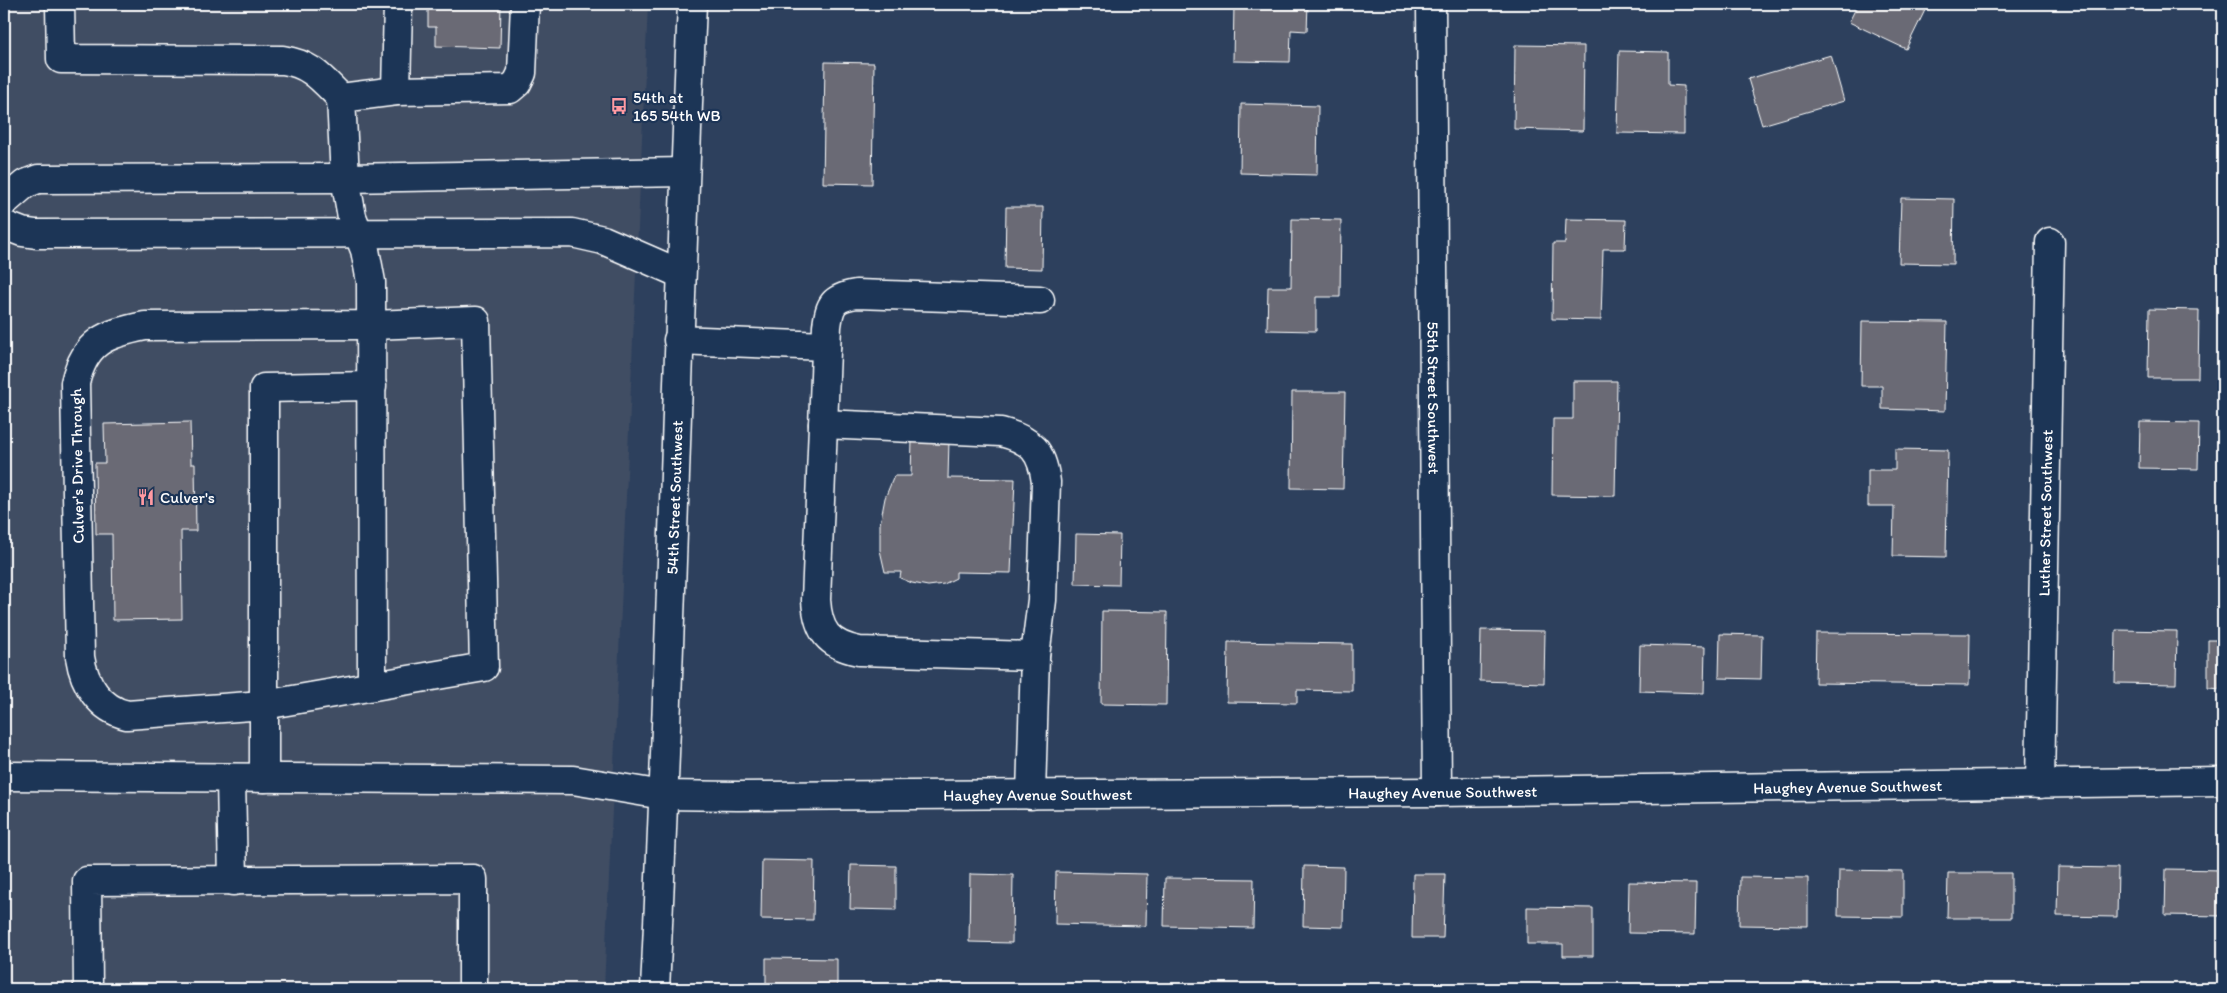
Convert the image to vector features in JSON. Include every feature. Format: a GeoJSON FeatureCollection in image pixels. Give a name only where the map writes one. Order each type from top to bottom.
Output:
{"type":"FeatureCollection","features":[{"type":"Feature","properties":{"kind":"street"},"geometry":{"type":"LineString","coordinates":[[60,4],[61,59],[283,60],[297,62],[310,68],[341,98],[345,178],[352,217],[369,265],[372,324],[372,686]]}},
{"type":"Feature","properties":{"kind":"street"},"geometry":{"type":"LineString","coordinates":[[396,92],[398,4]]}},
{"type":"Feature","properties":{"kind":"street"},"geometry":{"type":"LineString","coordinates":[[341,98],[396,92],[510,88],[517,83],[522,73],[526,4]]}},
{"type":"Feature","properties":{"kind":"street","name":"54th Street Southwest"},"geometry":{"type":"LineString","coordinates":[[655,989],[692,4]]}},
{"type":"Feature","properties":{"kind":"street","name":"55th Street Southwest"},"geometry":{"type":"LineString","coordinates":[[1431,4],[1437,792]]}},
{"type":"Feature","properties":{"kind":"street"},"geometry":{"type":"LineString","coordinates":[[4,202],[25,184],[38,179],[345,178],[685,172]]}},
{"type":"Feature","properties":{"kind":"street"},"geometry":{"type":"LineString","coordinates":[[4,225],[22,232],[36,234],[572,233],[603,240],[681,274]]}},
{"type":"Feature","properties":{"kind":"street","name":"Luther Street Southwest"},"geometry":{"type":"LineString","coordinates":[[2040,784],[2050,242]]}},
{"type":"Feature","properties":{"kind":"street"},"geometry":{"type":"LineString","coordinates":[[1035,656],[859,651],[844,648],[832,640],[822,629],[817,616],[816,600],[826,346],[829,314],[833,303],[842,296],[856,294],[1040,300]]}},
{"type":"Feature","properties":{"kind":"street","name":"Culver's Drive Through"},"geometry":{"type":"LineString","coordinates":[[476,321],[484,667],[372,686],[264,705],[127,715],[107,708],[91,688],[82,670],[80,657],[75,383],[84,356],[96,342],[124,330],[145,326],[476,321]]}},
{"type":"Feature","properties":{"kind":"street"},"geometry":{"type":"LineString","coordinates":[[678,340],[826,346]]}},
{"type":"Feature","properties":{"kind":"street"},"geometry":{"type":"LineString","coordinates":[[264,778],[264,388],[372,386]]}},
{"type":"Feature","properties":{"kind":"street"},"geometry":{"type":"LineString","coordinates":[[823,424],[1001,432],[1028,440],[1037,452],[1044,466],[1046,482],[1042,600],[1035,656],[1031,795]]}},
{"type":"Feature","properties":{"kind":"street","name":"Haughey Avenue Southwest"},"geometry":{"type":"LineString","coordinates":[[4,776],[572,780],[663,795],[738,796],[1437,792],[2223,781]]}},
{"type":"Feature","properties":{"kind":"street"},"geometry":{"type":"LineString","coordinates":[[231,778],[233,881]]}},
{"type":"Feature","properties":{"kind":"street"},"geometry":{"type":"LineString","coordinates":[[88,989],[87,881],[473,879],[473,989]]}},
{"type":"Feature","properties":{"kind":"shaded area"},"geometry":{"type":"Polygon","coordinates":[[[4,4],[648,4],[604,989],[4,989],[4,4]]]}},
{"type":"Feature","properties":{"kind":"building"},"geometry":{"type":"Polygon","coordinates":[[[428,4],[501,4],[500,48],[436,46],[436,27],[428,27],[428,4]]]}},
{"type":"Feature","properties":{"kind":"building"},"geometry":{"type":"Polygon","coordinates":[[[1234,4],[1308,4],[1307,31],[1291,30],[1290,62],[1233,61],[1234,4]]]}},
{"type":"Feature","properties":{"kind":"building"},"geometry":{"type":"Polygon","coordinates":[[[1858,4],[1928,4],[1906,49],[1849,22],[1858,4]]]}},
{"type":"Feature","properties":{"kind":"building"},"geometry":{"type":"Polygon","coordinates":[[[1515,45],[1584,46],[1583,131],[1514,129],[1515,45]]]}},
{"type":"Feature","properties":{"kind":"building"},"geometry":{"type":"Polygon","coordinates":[[[1619,51],[1668,52],[1668,85],[1684,86],[1684,134],[1617,133],[1619,51]]]}},
{"type":"Feature","properties":{"kind":"building"},"geometry":{"type":"Polygon","coordinates":[[[1831,55],[1844,101],[1762,125],[1748,79],[1831,55]]]}},
{"type":"Feature","properties":{"kind":"building"},"geometry":{"type":"Polygon","coordinates":[[[825,62],[874,63],[872,184],[823,183],[825,62]]]}},
{"type":"Feature","properties":{"kind":"building"},"geometry":{"type":"Polygon","coordinates":[[[1241,104],[1318,106],[1317,175],[1240,173],[1241,104]]]}},
{"type":"Feature","properties":{"kind":"building"},"geometry":{"type":"Polygon","coordinates":[[[1901,198],[1954,199],[1953,264],[1899,263],[1901,198]]]}},
{"type":"Feature","properties":{"kind":"building"},"geometry":{"type":"Polygon","coordinates":[[[1006,207],[1043,207],[1042,269],[1005,268],[1006,207]]]}},
{"type":"Feature","properties":{"kind":"building"},"geometry":{"type":"Polygon","coordinates":[[[1292,219],[1341,220],[1340,297],[1316,297],[1316,331],[1267,330],[1268,287],[1291,287],[1292,219]]]}},
{"type":"Feature","properties":{"kind":"building"},"geometry":{"type":"Polygon","coordinates":[[[1566,219],[1626,220],[1625,249],[1603,249],[1601,320],[1552,319],[1553,243],[1565,243],[1566,219]]]}},
{"type":"Feature","properties":{"kind":"building"},"geometry":{"type":"Polygon","coordinates":[[[2149,309],[2199,310],[2198,378],[2148,378],[2149,309]]]}},
{"type":"Feature","properties":{"kind":"building"},"geometry":{"type":"Polygon","coordinates":[[[1862,321],[1947,322],[1945,411],[1882,409],[1882,386],[1861,386],[1862,321]]]}},
{"type":"Feature","properties":{"kind":"building"},"geometry":{"type":"Polygon","coordinates":[[[1573,381],[1617,381],[1615,496],[1552,495],[1553,419],[1573,419],[1573,381]]]}},
{"type":"Feature","properties":{"kind":"building"},"geometry":{"type":"Polygon","coordinates":[[[1292,392],[1345,392],[1343,489],[1291,488],[1292,392]]]}},
{"type":"Feature","properties":{"kind":"building","name":"Culver's"},"geometry":{"type":"Polygon","coordinates":[[[190,422],[191,464],[195,464],[196,531],[181,531],[182,619],[113,620],[112,534],[96,534],[95,463],[105,463],[104,424],[190,422]]]}},
{"type":"Feature","properties":{"kind":"building"},"geometry":{"type":"Polygon","coordinates":[[[2140,422],[2199,423],[2198,469],[2139,468],[2140,422]]]}},
{"type":"Feature","properties":{"kind":"building"},"geometry":{"type":"Polygon","coordinates":[[[912,440],[949,440],[948,478],[1015,479],[1011,573],[956,572],[956,578],[944,584],[928,586],[912,583],[900,578],[901,572],[885,572],[880,550],[880,524],[885,498],[894,476],[911,476],[912,440]]]}},
{"type":"Feature","properties":{"kind":"building"},"geometry":{"type":"Polygon","coordinates":[[[1895,449],[1948,450],[1946,557],[1893,556],[1894,506],[1868,506],[1868,470],[1895,470],[1895,449]]]}},
{"type":"Feature","properties":{"kind":"building"},"geometry":{"type":"Polygon","coordinates":[[[1076,534],[1120,535],[1119,585],[1075,584],[1076,534]]]}},
{"type":"Feature","properties":{"kind":"building"},"geometry":{"type":"Polygon","coordinates":[[[1102,611],[1167,612],[1166,705],[1101,704],[1102,611]]]}},
{"type":"Feature","properties":{"kind":"building"},"geometry":{"type":"Polygon","coordinates":[[[1481,630],[1545,631],[1544,683],[1480,681],[1481,630]]]}},
{"type":"Feature","properties":{"kind":"building"},"geometry":{"type":"Polygon","coordinates":[[[2116,630],[2177,631],[2176,684],[2115,683],[2116,630]]]}},
{"type":"Feature","properties":{"kind":"building"},"geometry":{"type":"Polygon","coordinates":[[[1816,633],[1970,634],[1969,685],[1815,683],[1816,633]]]}},
{"type":"Feature","properties":{"kind":"building"},"geometry":{"type":"Polygon","coordinates":[[[1720,634],[1762,635],[1761,679],[1719,678],[1720,634]]]}},
{"type":"Feature","properties":{"kind":"building"},"geometry":{"type":"Polygon","coordinates":[[[2208,640],[2223,640],[2223,689],[2208,688],[2208,640]]]}},
{"type":"Feature","properties":{"kind":"building"},"geometry":{"type":"Polygon","coordinates":[[[1228,642],[1352,644],[1352,691],[1297,690],[1297,703],[1227,702],[1228,642]]]}},
{"type":"Feature","properties":{"kind":"building"},"geometry":{"type":"Polygon","coordinates":[[[1640,645],[1705,647],[1704,693],[1639,691],[1640,645]]]}},
{"type":"Feature","properties":{"kind":"building"},"geometry":{"type":"Polygon","coordinates":[[[762,860],[814,861],[813,920],[761,919],[762,860]]]}},
{"type":"Feature","properties":{"kind":"building"},"geometry":{"type":"Polygon","coordinates":[[[851,865],[896,866],[896,910],[850,909],[851,865]]]}},
{"type":"Feature","properties":{"kind":"building"},"geometry":{"type":"Polygon","coordinates":[[[1304,866],[1344,867],[1343,927],[1303,926],[1304,866]]]}},
{"type":"Feature","properties":{"kind":"building"},"geometry":{"type":"Polygon","coordinates":[[[2058,867],[2118,868],[2117,917],[2057,916],[2058,867]]]}},
{"type":"Feature","properties":{"kind":"building"},"geometry":{"type":"Polygon","coordinates":[[[2166,869],[2223,870],[2223,916],[2165,915],[2166,869]]]}},
{"type":"Feature","properties":{"kind":"building"},"geometry":{"type":"Polygon","coordinates":[[[1839,870],[1903,871],[1903,917],[1838,916],[1839,870]]]}},
{"type":"Feature","properties":{"kind":"building"},"geometry":{"type":"Polygon","coordinates":[[[1056,872],[1147,874],[1146,926],[1055,924],[1056,872]]]}},
{"type":"Feature","properties":{"kind":"building"},"geometry":{"type":"Polygon","coordinates":[[[1948,873],[2011,873],[2011,918],[1947,918],[1948,873]]]}},
{"type":"Feature","properties":{"kind":"building"},"geometry":{"type":"Polygon","coordinates":[[[970,874],[1013,875],[1012,943],[969,942],[970,874]]]}},
{"type":"Feature","properties":{"kind":"building"},"geometry":{"type":"Polygon","coordinates":[[[1413,874],[1445,874],[1443,938],[1412,938],[1413,874]]]}},
{"type":"Feature","properties":{"kind":"building"},"geometry":{"type":"Polygon","coordinates":[[[1740,877],[1808,878],[1808,926],[1739,925],[1740,877]]]}},
{"type":"Feature","properties":{"kind":"building"},"geometry":{"type":"Polygon","coordinates":[[[1165,878],[1254,879],[1253,928],[1164,926],[1165,878]]]}},
{"type":"Feature","properties":{"kind":"building"},"geometry":{"type":"Polygon","coordinates":[[[1629,882],[1696,883],[1695,934],[1628,933],[1629,882]]]}},
{"type":"Feature","properties":{"kind":"building"},"geometry":{"type":"Polygon","coordinates":[[[1527,907],[1593,908],[1593,956],[1563,956],[1563,944],[1527,944],[1527,907]]]}},
{"type":"Feature","properties":{"kind":"building"},"geometry":{"type":"Polygon","coordinates":[[[766,958],[837,959],[837,989],[766,989],[766,958]]]}},
{"type":"Feature","properties":{"kind":"place","name":"54th at 165 54th WB"},"geometry":{"type":"Point","coordinates":[619,106]}},
{"type":"Feature","properties":{"kind":"place","name":"Culver's"},"geometry":{"type":"Point","coordinates":[146,497]}}]}
